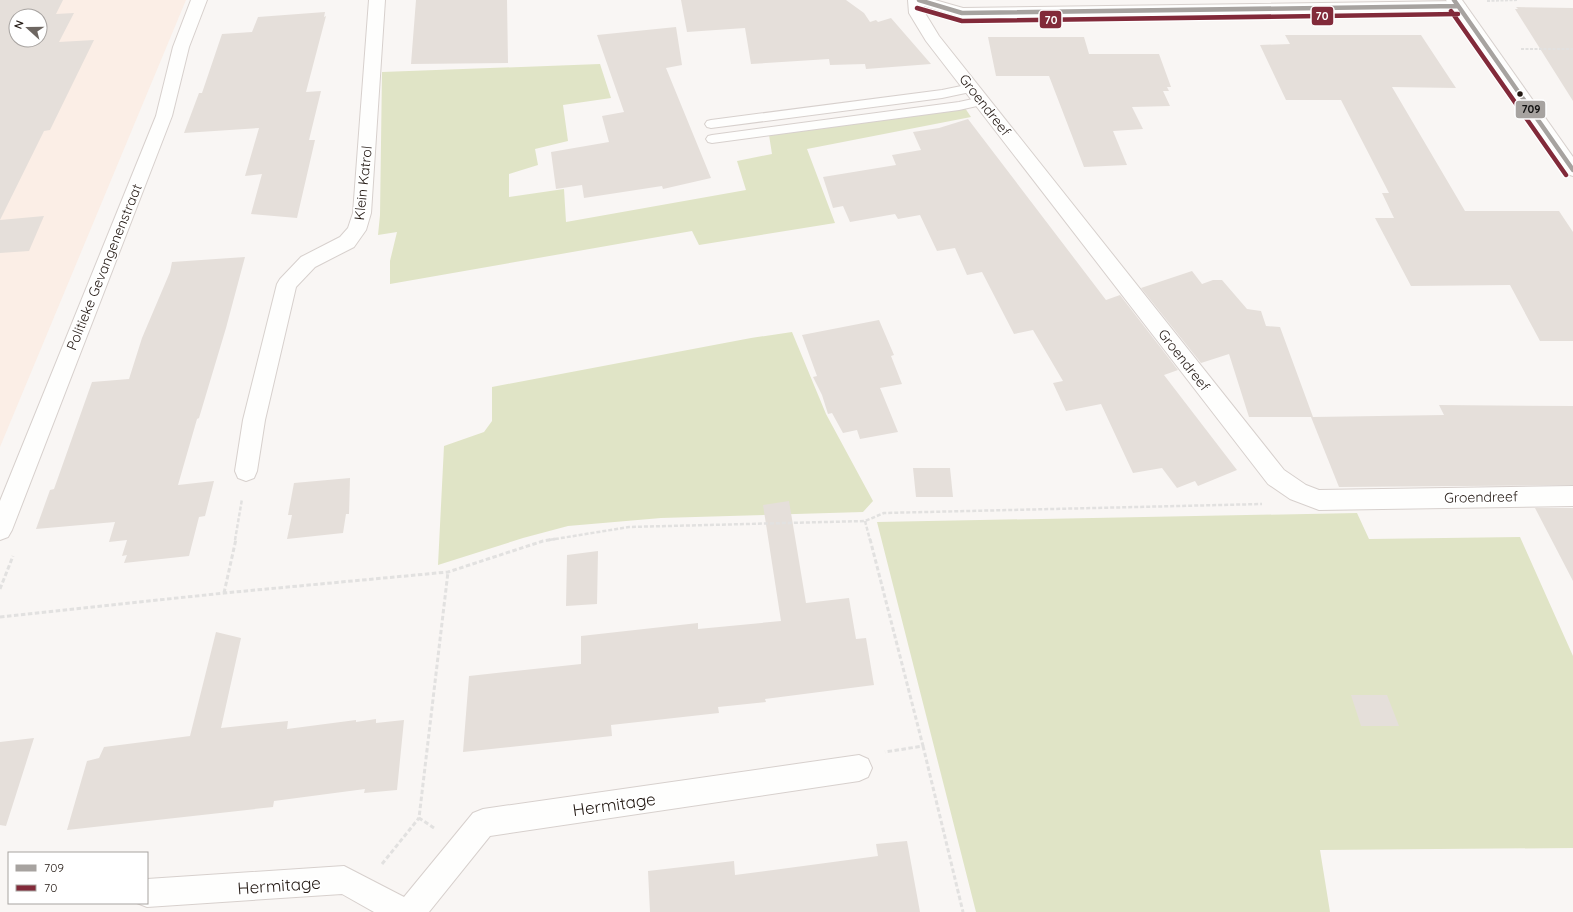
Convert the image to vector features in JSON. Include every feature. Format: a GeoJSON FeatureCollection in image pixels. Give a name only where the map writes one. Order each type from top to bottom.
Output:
{"type":"FeatureCollection","features":[{"type":"Feature","properties":{"kind":"street","name":"Politieke Gevangenenstraat"},"geometry":{"type":"LineString","coordinates":[[0,530],[164,116],[181,47],[199,0]]}},
{"type":"Feature","properties":{"kind":"street","name":"Klein Katrol"},"geometry":{"type":"LineString","coordinates":[[246,471],[254,420],[287,284],[308,262],[347,242],[357,230],[362,213],[376,0]]}},
{"type":"Feature","properties":{"kind":"street"},"geometry":{"type":"LineString","coordinates":[[918,0],[962,13],[1456,3],[1573,170]]}},
{"type":"Feature","properties":{"kind":"street","name":"Groendreef"},"geometry":{"type":"LineString","coordinates":[[918,0],[917,13],[932,38],[1276,477],[1298,492],[1318,500],[1573,496]]}},
{"type":"Feature","properties":{"kind":"street","name":"Hermitage"},"geometry":{"type":"LineString","coordinates":[[410,912],[483,823],[859,768]]}},
{"type":"Feature","properties":{"kind":"street","name":"Hermitage"},"geometry":{"type":"LineString","coordinates":[[148,893],[344,880],[403,912]]}},
{"type":"Feature","properties":{"kind":"lane"},"geometry":{"type":"LineString","coordinates":[[712,124],[942,94],[976,95]]}},
{"type":"Feature","properties":{"kind":"lane"},"geometry":{"type":"LineString","coordinates":[[712,139],[958,106],[976,95]]}},
{"type":"Feature","properties":{"kind":"path"},"geometry":{"type":"LineString","coordinates":[[1488,50],[1573,49]]}},
{"type":"Feature","properties":{"kind":"path"},"geometry":{"type":"LineString","coordinates":[[224,593],[240,519],[246,471]]}},
{"type":"Feature","properties":{"kind":"path"},"geometry":{"type":"LineString","coordinates":[[0,617],[224,593],[448,572],[543,541],[629,527],[865,521],[884,513],[1261,504],[1284,500],[1298,492]]}},
{"type":"Feature","properties":{"kind":"path"},"geometry":{"type":"LineString","coordinates":[[865,521],[923,746],[963,912]]}},
{"type":"Feature","properties":{"kind":"path"},"geometry":{"type":"LineString","coordinates":[[361,889],[419,818],[448,572]]}},
{"type":"Feature","properties":{"kind":"path"},"geometry":{"type":"LineString","coordinates":[[859,768],[874,754],[923,746]]}},
{"type":"Feature","properties":{"kind":"path"},"geometry":{"type":"LineString","coordinates":[[419,818],[462,849]]}},
{"type":"Feature","properties":{"kind":"shaded area"},"geometry":{"type":"Polygon","coordinates":[[[0,0],[186,0],[0,447],[0,0]]]}},
{"type":"Feature","properties":{"kind":"green space"},"geometry":{"type":"Polygon","coordinates":[[[600,64],[611,98],[563,105],[568,141],[535,149],[538,165],[509,174],[509,197],[564,189],[566,222],[746,190],[737,161],[772,154],[769,135],[965,108],[971,117],[807,149],[835,223],[699,245],[692,231],[390,284],[390,261],[397,232],[378,235],[380,215],[382,72],[600,64]]]}},
{"type":"Feature","properties":{"kind":"green space"},"geometry":{"type":"Polygon","coordinates":[[[792,332],[826,414],[873,501],[863,512],[661,518],[568,526],[523,538],[438,565],[444,446],[484,432],[492,421],[492,387],[751,338],[792,332]]]}},
{"type":"Feature","properties":{"kind":"green space"},"geometry":{"type":"Polygon","coordinates":[[[1357,513],[1369,539],[1520,537],[1573,656],[1573,848],[1320,850],[1330,912],[976,912],[877,522],[1357,513]]]}},
{"type":"Feature","properties":{"kind":"building"},"geometry":{"type":"Polygon","coordinates":[[[0,0],[63,0],[56,14],[74,13],[59,42],[94,40],[50,130],[44,131],[0,220],[0,0]]]}},
{"type":"Feature","properties":{"kind":"building"},"geometry":{"type":"Polygon","coordinates":[[[416,0],[507,0],[508,63],[411,64],[416,0]]]}},
{"type":"Feature","properties":{"kind":"building"},"geometry":{"type":"Polygon","coordinates":[[[681,0],[846,0],[864,13],[870,22],[876,20],[878,22],[891,18],[931,64],[866,69],[865,64],[830,65],[829,59],[751,64],[745,28],[687,32],[681,0]]]}},
{"type":"Feature","properties":{"kind":"building"},"geometry":{"type":"Polygon","coordinates":[[[1516,7],[1573,8],[1573,101],[1515,9],[1518,9],[1516,7]]]}},
{"type":"Feature","properties":{"kind":"building"},"geometry":{"type":"Polygon","coordinates":[[[325,12],[324,17],[326,16],[306,92],[321,91],[309,140],[315,140],[297,218],[251,214],[262,174],[245,176],[259,128],[184,133],[199,93],[202,93],[222,34],[252,32],[258,17],[325,12]]]}},
{"type":"Feature","properties":{"kind":"building"},"geometry":{"type":"Polygon","coordinates":[[[676,27],[682,65],[666,68],[711,178],[663,189],[662,186],[584,198],[582,185],[556,189],[551,152],[609,142],[602,116],[624,112],[597,35],[676,27]]]}},
{"type":"Feature","properties":{"kind":"building"},"geometry":{"type":"Polygon","coordinates":[[[1285,35],[1421,35],[1456,88],[1392,87],[1465,211],[1559,211],[1573,232],[1573,341],[1540,341],[1510,285],[1411,286],[1375,218],[1394,218],[1382,193],[1389,193],[1341,100],[1286,100],[1260,45],[1290,44],[1285,35]]]}},
{"type":"Feature","properties":{"kind":"building"},"geometry":{"type":"Polygon","coordinates":[[[988,37],[1084,37],[1089,54],[1159,54],[1171,87],[1167,87],[1169,91],[1163,91],[1170,106],[1132,107],[1143,129],[1113,131],[1127,165],[1084,167],[1049,76],[996,76],[988,37]]]}},
{"type":"Feature","properties":{"kind":"building"},"geometry":{"type":"Polygon","coordinates":[[[968,119],[1106,300],[1120,295],[1178,370],[1164,375],[1237,470],[1198,486],[1195,481],[1177,488],[1162,468],[1133,473],[1101,404],[1066,411],[1053,383],[1063,381],[1033,330],[1014,334],[982,272],[967,275],[955,248],[937,251],[920,215],[898,219],[895,214],[850,222],[843,206],[833,208],[823,177],[896,165],[892,155],[921,150],[913,132],[939,128],[968,119]]]}},
{"type":"Feature","properties":{"kind":"building"},"geometry":{"type":"Polygon","coordinates":[[[44,216],[29,251],[0,253],[0,220],[44,216]]]}},
{"type":"Feature","properties":{"kind":"building"},"geometry":{"type":"Polygon","coordinates":[[[245,257],[226,328],[178,485],[214,481],[205,516],[199,517],[189,556],[124,563],[127,555],[122,556],[127,540],[109,542],[115,522],[36,529],[50,490],[54,489],[92,382],[129,379],[142,338],[170,272],[172,262],[245,257]]]}},
{"type":"Feature","properties":{"kind":"building"},"geometry":{"type":"Polygon","coordinates":[[[1192,271],[1202,284],[1213,280],[1222,280],[1247,309],[1261,311],[1266,326],[1280,327],[1313,417],[1444,415],[1439,405],[1573,406],[1573,485],[1339,487],[1311,417],[1249,417],[1229,354],[1201,363],[1141,288],[1192,271]]]}},
{"type":"Feature","properties":{"kind":"building"},"geometry":{"type":"Polygon","coordinates":[[[879,320],[894,355],[891,356],[902,384],[880,388],[898,432],[860,439],[857,430],[843,433],[832,413],[828,414],[822,395],[813,377],[817,376],[802,335],[879,320]]]}},
{"type":"Feature","properties":{"kind":"building"},"geometry":{"type":"Polygon","coordinates":[[[913,468],[950,468],[953,497],[916,497],[913,468]]]}},
{"type":"Feature","properties":{"kind":"building"},"geometry":{"type":"Polygon","coordinates":[[[350,478],[349,514],[346,514],[343,533],[287,539],[292,515],[288,515],[294,483],[350,478]]]}},
{"type":"Feature","properties":{"kind":"building"},"geometry":{"type":"Polygon","coordinates":[[[789,501],[806,603],[849,598],[856,639],[866,638],[874,685],[765,699],[766,702],[718,707],[719,713],[611,725],[612,736],[463,752],[469,676],[581,664],[581,636],[698,623],[698,629],[781,621],[763,505],[789,501]]]}},
{"type":"Feature","properties":{"kind":"building"},"geometry":{"type":"Polygon","coordinates":[[[1535,508],[1573,508],[1573,581],[1535,508]]]}},
{"type":"Feature","properties":{"kind":"building"},"geometry":{"type":"Polygon","coordinates":[[[598,551],[597,604],[566,606],[567,555],[598,551]]]}},
{"type":"Feature","properties":{"kind":"building"},"geometry":{"type":"Polygon","coordinates":[[[216,632],[241,638],[221,728],[288,721],[287,729],[356,720],[356,722],[376,719],[376,723],[404,720],[397,790],[364,793],[365,789],[274,801],[273,807],[67,830],[87,761],[99,758],[104,747],[190,736],[216,632]]]}},
{"type":"Feature","properties":{"kind":"building"},"geometry":{"type":"Polygon","coordinates":[[[1351,695],[1387,695],[1399,726],[1361,726],[1351,695]]]}},
{"type":"Feature","properties":{"kind":"building"},"geometry":{"type":"Polygon","coordinates":[[[34,738],[6,826],[0,825],[0,742],[34,738]]]}},
{"type":"Feature","properties":{"kind":"building"},"geometry":{"type":"Polygon","coordinates":[[[907,841],[920,912],[650,912],[648,871],[734,861],[735,875],[878,856],[876,844],[907,841]]]}},
{"type":"Feature","properties":{"kind":"transit line","name":"709"},"geometry":{"type":"LineString","coordinates":[[919,0],[962,13],[1458,6]]}},
{"type":"Feature","properties":{"kind":"transit line","name":"709"},"geometry":{"type":"LineString","coordinates":[[1454,0],[1573,170]]}},
{"type":"Feature","properties":{"kind":"transit line","name":"70"},"geometry":{"type":"LineString","coordinates":[[917,8],[962,21],[1458,14]]}},
{"type":"Feature","properties":{"kind":"transit line","name":"70"},"geometry":{"type":"LineString","coordinates":[[1451,11],[1566,175]]}}]}
